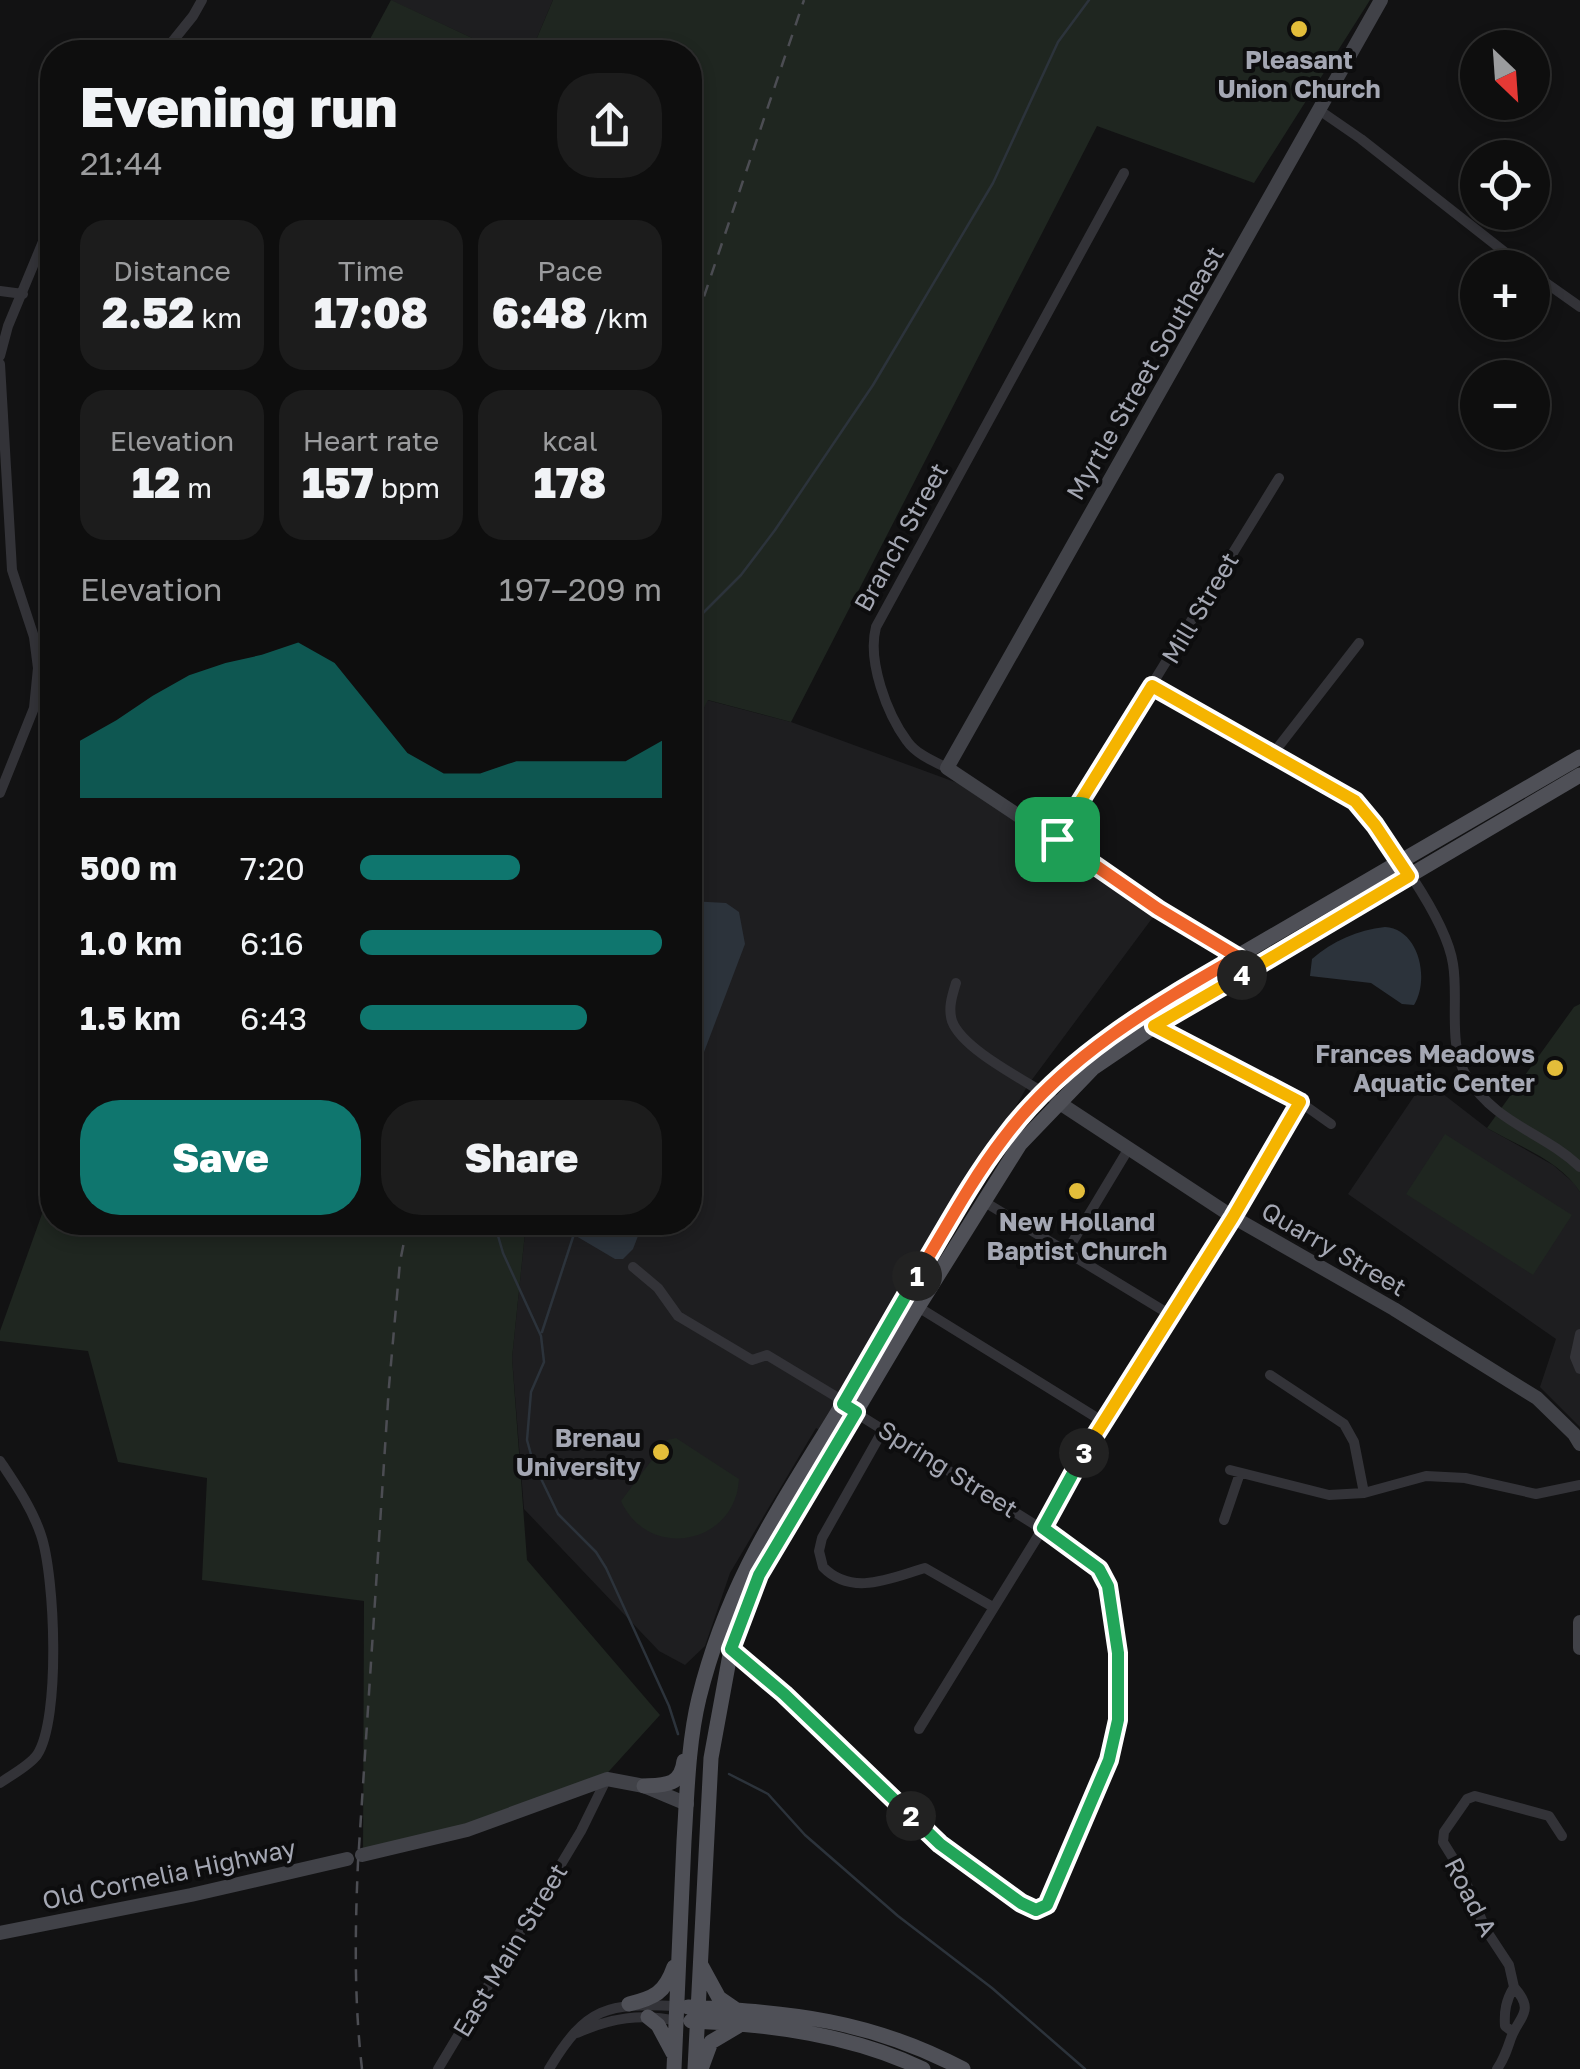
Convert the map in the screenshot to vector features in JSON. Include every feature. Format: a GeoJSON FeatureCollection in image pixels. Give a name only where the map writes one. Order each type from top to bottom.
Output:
{"type":"FeatureCollection","features":[{"type":"Feature","properties":{"kind":"main road"},"geometry":{"type":"LineString","coordinates":[[674,2063],[686,1804],[694,1730],[711,1655],[742,1573],[784,1496],[918,1307],[1051,1097],[1076,1062],[1135,1016],[1580,757]]}},
{"type":"Feature","properties":{"kind":"main road"},"geometry":{"type":"LineString","coordinates":[[698,2069],[710,1758],[731,1649],[759,1575],[961,1202],[1003,1138],[1051,1097],[1154,1026],[1580,774]]}},
{"type":"Feature","properties":{"kind":"main road"},"geometry":{"type":"LineString","coordinates":[[644,1786],[666,1786],[680,1776],[687,1741],[694,1730]]}},
{"type":"Feature","properties":{"kind":"main road"},"geometry":{"type":"LineString","coordinates":[[629,2004],[654,1998],[666,1988],[679,1954]]}},
{"type":"Feature","properties":{"kind":"main road"},"geometry":{"type":"LineString","coordinates":[[700,1961],[716,1994],[737,2018]]}},
{"type":"Feature","properties":{"kind":"main road"},"geometry":{"type":"LineString","coordinates":[[677,2013],[737,2018],[850,2042],[923,2069]]}},
{"type":"Feature","properties":{"kind":"main road"},"geometry":{"type":"LineString","coordinates":[[698,2069],[711,2042],[737,2018],[794,2014],[854,2025],[964,2069]]}},
{"type":"Feature","properties":{"kind":"main road"},"geometry":{"type":"LineString","coordinates":[[648,2017],[660,2028],[674,2063]]}},
{"type":"Feature","properties":{"kind":"street"},"geometry":{"type":"LineString","coordinates":[[174,40],[202,0]]}},
{"type":"Feature","properties":{"kind":"street","name":"Myrtle Street Southeast"},"geometry":{"type":"LineString","coordinates":[[947,768],[1381,0]]}},
{"type":"Feature","properties":{"kind":"street"},"geometry":{"type":"LineString","coordinates":[[1318,110],[1502,250]]}},
{"type":"Feature","properties":{"kind":"street","name":"Branch Street"},"geometry":{"type":"LineString","coordinates":[[1124,173],[876,627],[875,662],[890,710],[908,743],[1158,909],[1238,957]]}},
{"type":"Feature","properties":{"kind":"street"},"geometry":{"type":"LineString","coordinates":[[0,356],[40,251]]}},
{"type":"Feature","properties":{"kind":"street"},"geometry":{"type":"LineString","coordinates":[[1550,286],[1580,307]]}},
{"type":"Feature","properties":{"kind":"street"},"geometry":{"type":"LineString","coordinates":[[0,291],[23,294]]}},
{"type":"Feature","properties":{"kind":"street"},"geometry":{"type":"LineString","coordinates":[[0,364],[12,570],[34,637],[38,668],[34,708],[0,794]]}},
{"type":"Feature","properties":{"kind":"street","name":"Mill Street"},"geometry":{"type":"LineString","coordinates":[[1057,839],[1279,478]]}},
{"type":"Feature","properties":{"kind":"street"},"geometry":{"type":"LineString","coordinates":[[1272,754],[1359,644]]}},
{"type":"Feature","properties":{"kind":"street"},"geometry":{"type":"LineString","coordinates":[[1152,686],[1355,801],[1440,927],[1453,961],[1456,1038],[1465,1075],[1490,1106],[1513,1125],[1554,1146],[1580,1167]]}},
{"type":"Feature","properties":{"kind":"street"},"geometry":{"type":"LineString","coordinates":[[956,983],[950,1006],[952,1021],[962,1038],[1051,1097]]}},
{"type":"Feature","properties":{"kind":"street"},"geometry":{"type":"LineString","coordinates":[[1154,1026],[1300,1102],[1331,1124]]}},
{"type":"Feature","properties":{"kind":"street","name":"Quarry Street"},"geometry":{"type":"LineString","coordinates":[[1051,1097],[1233,1217],[1394,1309],[1537,1398],[1580,1444]]}},
{"type":"Feature","properties":{"kind":"street"},"geometry":{"type":"LineString","coordinates":[[919,1728],[1043,1528],[1102,1421],[1233,1217],[1300,1102]]}},
{"type":"Feature","properties":{"kind":"street"},"geometry":{"type":"LineString","coordinates":[[1067,1251],[1129,1148]]}},
{"type":"Feature","properties":{"kind":"street"},"geometry":{"type":"LineString","coordinates":[[983,1201],[1169,1314]]}},
{"type":"Feature","properties":{"kind":"street","name":"Spring Street"},"geometry":{"type":"LineString","coordinates":[[633,1268],[658,1288],[678,1316],[752,1360],[767,1355],[1043,1528],[1099,1569],[1108,1586],[1118,1653],[1118,1720],[1109,1760],[1047,1905],[1036,1910],[1021,1903],[940,1844],[784,1694],[731,1649]]}},
{"type":"Feature","properties":{"kind":"street"},"geometry":{"type":"LineString","coordinates":[[918,1307],[1102,1421]]}},
{"type":"Feature","properties":{"kind":"street"},"geometry":{"type":"LineString","coordinates":[[1580,1334],[1575,1357],[1580,1370]]}},
{"type":"Feature","properties":{"kind":"street"},"geometry":{"type":"LineString","coordinates":[[1270,1375],[1344,1424],[1354,1442],[1364,1493]]}},
{"type":"Feature","properties":{"kind":"street"},"geometry":{"type":"LineString","coordinates":[[883,1430],[822,1538],[822,1566],[838,1578],[877,1584],[925,1568],[993,1607]]}},
{"type":"Feature","properties":{"kind":"street"},"geometry":{"type":"LineString","coordinates":[[0,1461],[26,1501],[42,1538],[54,1632],[53,1677],[44,1736],[36,1756],[0,1783]]}},
{"type":"Feature","properties":{"kind":"street"},"geometry":{"type":"LineString","coordinates":[[1224,1520],[1235,1472],[1328,1494],[1364,1493],[1426,1476],[1466,1478],[1536,1494],[1580,1485]]}},
{"type":"Feature","properties":{"kind":"street"},"geometry":{"type":"LineString","coordinates":[[1580,1622],[1580,1648]]}},
{"type":"Feature","properties":{"kind":"street"},"geometry":{"type":"LineString","coordinates":[[607,1779],[644,1786],[686,1804]]}},
{"type":"Feature","properties":{"kind":"street","name":"East Main Street"},"geometry":{"type":"LineString","coordinates":[[438,2069],[581,1830],[607,1779]]}},
{"type":"Feature","properties":{"kind":"street","name":"Old Cornelia Highway"},"geometry":{"type":"LineString","coordinates":[[0,1933],[191,1896],[467,1830],[607,1779]]}},
{"type":"Feature","properties":{"kind":"street","name":"Road A"},"geometry":{"type":"LineString","coordinates":[[1497,2069],[1513,2032],[1522,2024],[1524,1998],[1514,1987],[1508,1965],[1486,1930],[1444,1842],[1444,1832],[1467,1799],[1474,1796],[1549,1816],[1562,1836]]}},
{"type":"Feature","properties":{"kind":"street","name":"Road A"},"geometry":{"type":"LineString","coordinates":[[1513,2032],[1505,2026],[1504,2017],[1514,1987]]}},
{"type":"Feature","properties":{"kind":"street"},"geometry":{"type":"LineString","coordinates":[[549,2069],[564,2044],[586,2020],[604,2010],[629,2004],[677,2013]]}},
{"type":"Feature","properties":{"kind":"street"},"geometry":{"type":"LineString","coordinates":[[576,2033],[604,2021],[677,2013]]}},
{"type":"Feature","properties":{"kind":"shaded area"},"geometry":{"type":"Polygon","coordinates":[[[390,0],[553,0],[536,40],[476,40],[390,0]]]}},
{"type":"Feature","properties":{"kind":"shaded area"},"geometry":{"type":"Polygon","coordinates":[[[391,0],[476,40],[369,40],[391,0]]]}},
{"type":"Feature","properties":{"kind":"shaded area"},"geometry":{"type":"Polygon","coordinates":[[[553,0],[1370,0],[1254,183],[1097,126],[791,722],[708,700],[702,711],[702,40],[536,40],[553,0]]]}},
{"type":"Feature","properties":{"kind":"shaded area"},"geometry":{"type":"Polygon","coordinates":[[[707,700],[791,722],[985,793],[1165,901],[1028,1085],[828,1435],[816,1428],[730,1573],[705,1646],[685,1665],[659,1651],[524,1509],[512,1358],[525,1235],[702,1235],[702,710],[707,700]]]}},
{"type":"Feature","properties":{"kind":"shaded area"},"geometry":{"type":"Polygon","coordinates":[[[702,902],[726,903],[739,912],[745,944],[702,1057],[702,902]]]}},
{"type":"Feature","properties":{"kind":"shaded area"},"geometry":{"type":"Polygon","coordinates":[[[1385,927],[1406,936],[1418,957],[1421,982],[1414,1005],[1402,1004],[1371,983],[1310,976],[1312,959],[1328,947],[1346,937],[1385,927]]]}},
{"type":"Feature","properties":{"kind":"shaded area","name":"Frances Meadows Aquatic Center"},"geometry":{"type":"Polygon","coordinates":[[[1580,1004],[1580,1192],[1562,1171],[1487,1128],[1580,1004]]]}},
{"type":"Feature","properties":{"kind":"shaded area"},"geometry":{"type":"Polygon","coordinates":[[[1425,1080],[1487,1128],[1553,1165],[1580,1192],[1580,1427],[1540,1387],[1556,1339],[1348,1194],[1425,1080]]]}},
{"type":"Feature","properties":{"kind":"shaded area"},"geometry":{"type":"Polygon","coordinates":[[[1445,1134],[1572,1215],[1533,1275],[1406,1194],[1445,1134]]]}},
{"type":"Feature","properties":{"kind":"shaded area"},"geometry":{"type":"Polygon","coordinates":[[[40,1219],[40,1235],[525,1235],[512,1358],[527,1560],[660,1715],[591,1791],[363,1861],[364,1601],[202,1580],[207,1478],[118,1462],[88,1351],[0,1341],[0,1331],[40,1219]]]}},
{"type":"Feature","properties":{"kind":"shaded area"},"geometry":{"type":"Polygon","coordinates":[[[574,1235],[638,1235],[633,1249],[623,1259],[615,1259],[574,1235]]]}},
{"type":"Feature","properties":{"kind":"shaded area"},"geometry":{"type":"Polygon","coordinates":[[[676,1438],[739,1479],[734,1501],[708,1531],[670,1538],[651,1532],[634,1520],[621,1501],[667,1440],[676,1438]]]}},
{"type":"Feature","properties":{"kind":"waterway"},"geometry":{"type":"LineString","coordinates":[[702,614],[741,575],[775,530],[873,385],[993,183],[1058,42],[1089,0]]}},
{"type":"Feature","properties":{"kind":"waterway"},"geometry":{"type":"LineString","coordinates":[[498,1235],[541,1336],[544,1362],[531,1392],[527,1440],[533,1462],[558,1514],[596,1552],[606,1568],[678,1734]]}},
{"type":"Feature","properties":{"kind":"waterway"},"geometry":{"type":"LineString","coordinates":[[542,1332],[574,1235]]}},
{"type":"Feature","properties":{"kind":"waterway"},"geometry":{"type":"LineString","coordinates":[[729,1774],[768,1794],[805,1835],[898,1916],[992,1988],[1085,2069]]}},
{"type":"Feature","properties":{"kind":"railway"},"geometry":{"type":"LineString","coordinates":[[702,302],[804,0]]}},
{"type":"Feature","properties":{"kind":"railway"},"geometry":{"type":"LineString","coordinates":[[362,2069],[356,1965],[358,1862],[389,1386],[405,1235]]}},
{"type":"Feature","properties":{"kind":"place","name":"Pleasant Union Church"},"geometry":{"type":"Point","coordinates":[1299,29]}},
{"type":"Feature","properties":{"kind":"place","name":"Frances Meadows Aquatic Center"},"geometry":{"type":"Point","coordinates":[1555,1068]}},
{"type":"Feature","properties":{"kind":"place","name":"New Holland Baptist Church"},"geometry":{"type":"Point","coordinates":[1077,1191]}},
{"type":"Feature","properties":{"kind":"place","name":"Brenau University"},"geometry":{"type":"Point","coordinates":[661,1452]}},
{"type":"Feature","properties":{"kind":"route"},"geometry":{"type":"LineString","coordinates":[[1152,686],[1355,801],[1409,876],[1154,1026],[1300,1102],[1233,1217],[1102,1421],[1043,1528],[1085,1556],[1099,1569],[1108,1586],[1118,1653],[1118,1720],[1109,1760],[1051,1898],[1036,1910],[940,1844],[784,1694],[731,1649],[759,1575],[856,1412],[843,1404],[961,1202],[1003,1138],[1076,1062],[1135,1016],[1238,957],[1158,909],[1057,839],[1152,686]]}}]}
